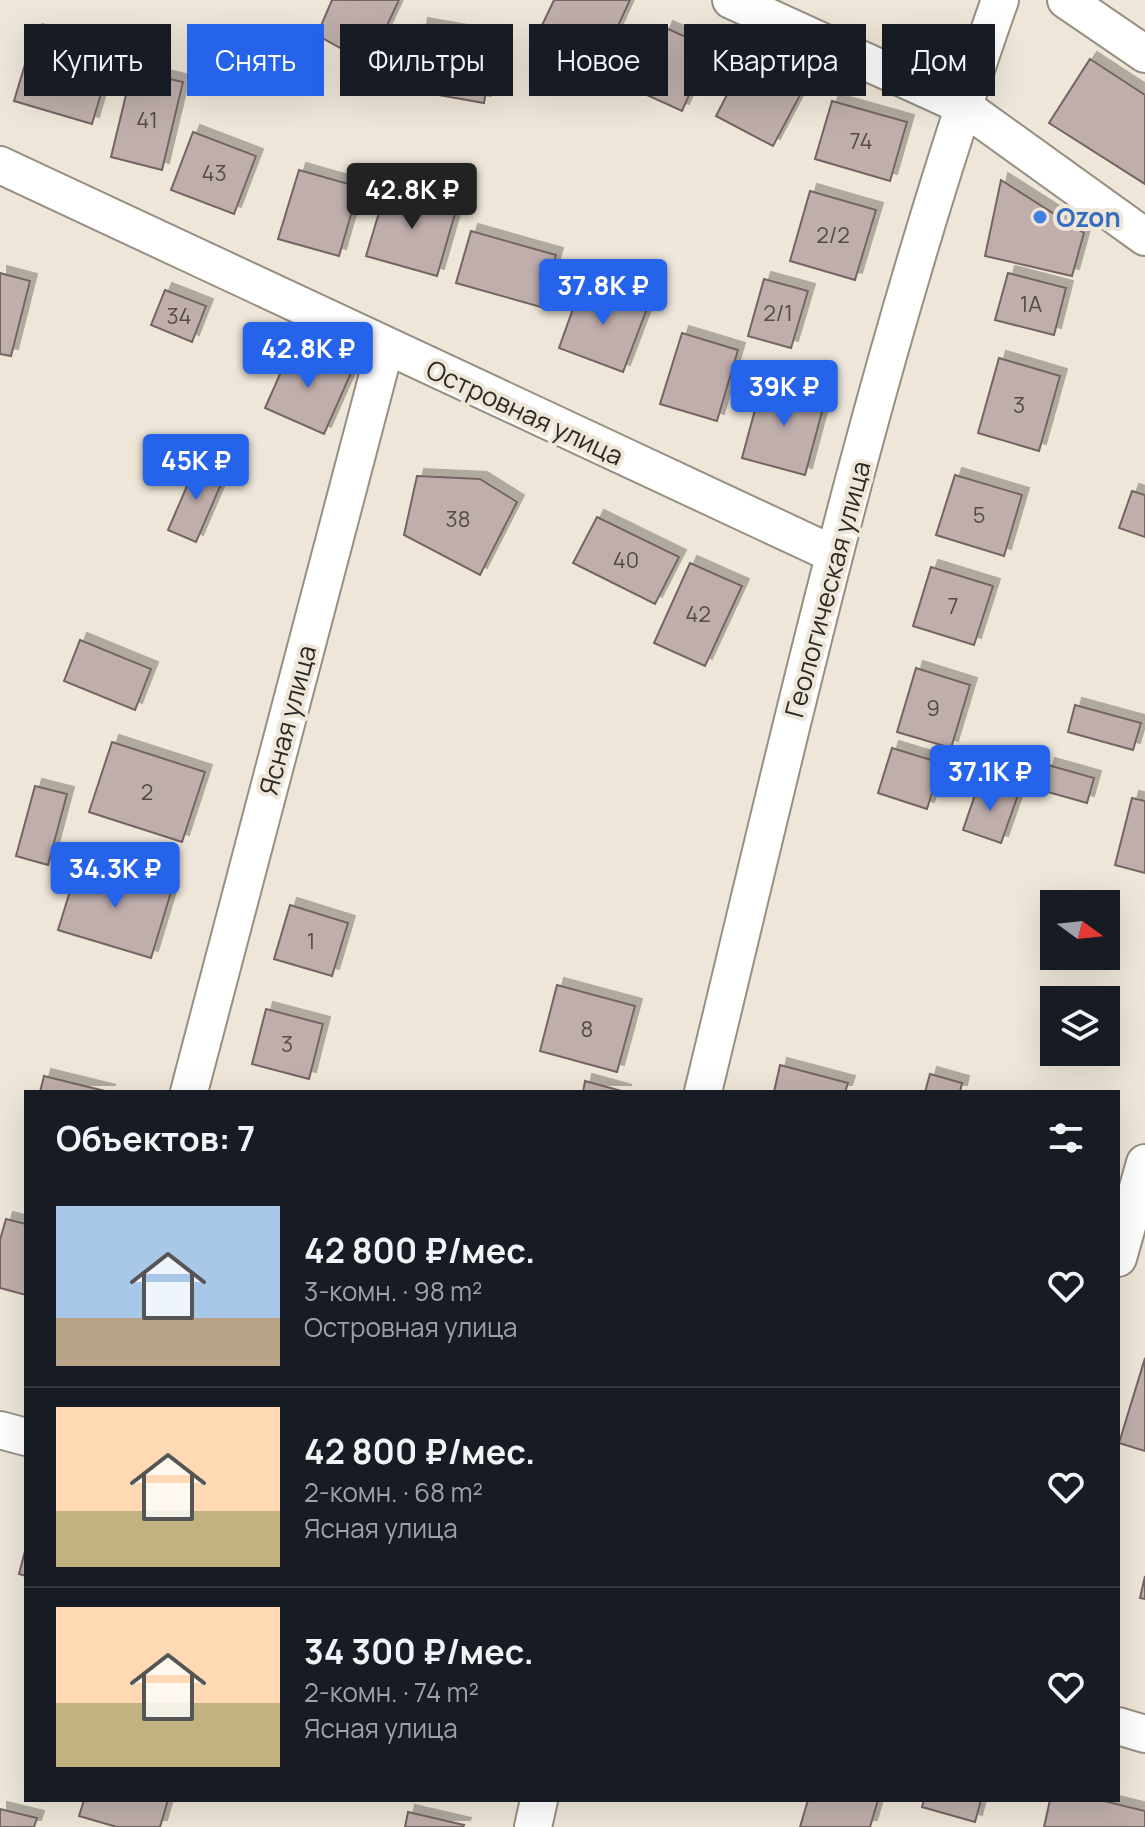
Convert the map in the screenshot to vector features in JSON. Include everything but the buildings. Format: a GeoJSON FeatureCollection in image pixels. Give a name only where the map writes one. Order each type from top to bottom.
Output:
{"type":"FeatureCollection","features":[{"type":"Feature","properties":{"kind":"street"},"geometry":{"type":"LineString","coordinates":[[731,0],[963,106],[1145,237]]}},
{"type":"Feature","properties":{"kind":"street","name":"Геологическая улица"},"geometry":{"type":"LineString","coordinates":[[703,1090],[833,554],[963,106],[1000,0]]}},
{"type":"Feature","properties":{"kind":"street"},"geometry":{"type":"LineString","coordinates":[[1066,0],[1145,54]]}},
{"type":"Feature","properties":{"kind":"street","name":"Островная улица"},"geometry":{"type":"LineString","coordinates":[[0,165],[385,348],[833,554]]}},
{"type":"Feature","properties":{"kind":"street","name":"Ясная улица"},"geometry":{"type":"LineString","coordinates":[[190,1090],[385,348]]}},
{"type":"Feature","properties":{"kind":"street"},"geometry":{"type":"LineString","coordinates":[[1120,1251],[1145,1163]]}},
{"type":"Feature","properties":{"kind":"street"},"geometry":{"type":"LineString","coordinates":[[0,1430],[24,1436]]}},
{"type":"Feature","properties":{"kind":"street"},"geometry":{"type":"LineString","coordinates":[[1120,1727],[1145,1734]]}},
{"type":"Feature","properties":{"kind":"street"},"geometry":{"type":"LineString","coordinates":[[533,1827],[539,1802]]}},
{"type":"Feature","properties":{"kind":"place","name":"Ozon"},"geometry":{"type":"Point","coordinates":[1040,217]}}]}
